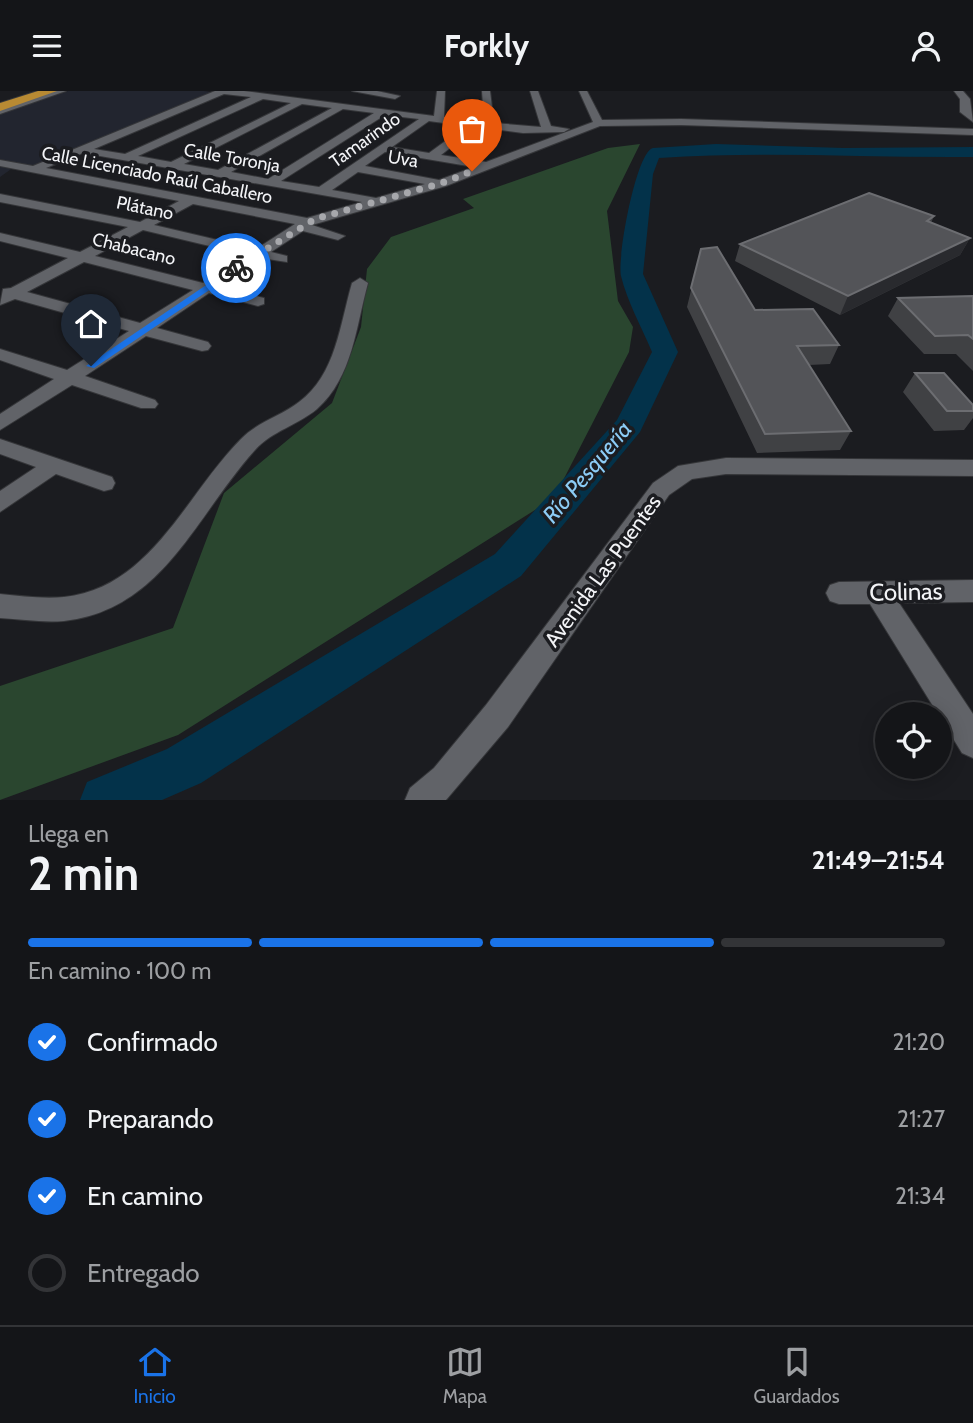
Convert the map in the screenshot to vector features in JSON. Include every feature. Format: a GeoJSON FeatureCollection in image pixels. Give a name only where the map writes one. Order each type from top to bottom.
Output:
{"type":"FeatureCollection","features":[{"type":"Feature","properties":{"kind":"highway"},"geometry":{"type":"LineString","coordinates":[[0,105],[42,92]]}},
{"type":"Feature","properties":{"kind":"street"},"geometry":{"type":"LineString","coordinates":[[0,105],[26,91]]}},
{"type":"Feature","properties":{"kind":"street"},"geometry":{"type":"LineString","coordinates":[[0,105],[62,91]]}},
{"type":"Feature","properties":{"kind":"street"},"geometry":{"type":"LineString","coordinates":[[35,169],[223,91],[523,130],[681,122],[973,132]]}},
{"type":"Feature","properties":{"kind":"street"},"geometry":{"type":"LineString","coordinates":[[127,157],[274,91]]}},
{"type":"Feature","properties":{"kind":"street"},"geometry":{"type":"LineString","coordinates":[[271,182],[387,113],[396,93],[356,91]]}},
{"type":"Feature","properties":{"kind":"street"},"geometry":{"type":"LineString","coordinates":[[433,118],[441,91]]}},
{"type":"Feature","properties":{"kind":"street"},"geometry":{"type":"LineString","coordinates":[[486,91],[489,126]]}},
{"type":"Feature","properties":{"kind":"street"},"geometry":{"type":"LineString","coordinates":[[534,91],[547,130]]}},
{"type":"Feature","properties":{"kind":"street"},"geometry":{"type":"LineString","coordinates":[[583,91],[593,125]]}},
{"type":"Feature","properties":{"kind":"street"},"geometry":{"type":"LineString","coordinates":[[959,91],[973,91]]}},
{"type":"Feature","properties":{"kind":"street"},"geometry":{"type":"LineString","coordinates":[[959,91],[973,119]]}},
{"type":"Feature","properties":{"kind":"street"},"geometry":{"type":"LineString","coordinates":[[174,165],[301,101]]}},
{"type":"Feature","properties":{"kind":"street"},"geometry":{"type":"LineString","coordinates":[[221,173],[341,107]]}},
{"type":"Feature","properties":{"kind":"street","name":"Tamarindo"},"geometry":{"type":"LineString","coordinates":[[322,191],[433,118]]}},
{"type":"Feature","properties":{"kind":"street"},"geometry":{"type":"LineString","coordinates":[[432,156],[475,124]]}},
{"type":"Feature","properties":{"kind":"street"},"geometry":{"type":"LineString","coordinates":[[0,423],[304,224],[442,183],[488,163],[593,125]]}},
{"type":"Feature","properties":{"kind":"street"},"geometry":{"type":"LineString","coordinates":[[488,163],[523,130]]}},
{"type":"Feature","properties":{"kind":"street"},"geometry":{"type":"LineString","coordinates":[[383,149],[488,163]]}},
{"type":"Feature","properties":{"kind":"street","name":"Calle Toronja"},"geometry":{"type":"LineString","coordinates":[[83,150],[375,201]]}},
{"type":"Feature","properties":{"kind":"street","name":"Calle Licenciado Raúl Caballero"},"geometry":{"type":"LineString","coordinates":[[0,163],[193,199],[304,224],[338,236]]}},
{"type":"Feature","properties":{"kind":"street"},"geometry":{"type":"LineString","coordinates":[[0,179],[17,166]]}},
{"type":"Feature","properties":{"kind":"street","name":"Uva"},"geometry":{"type":"LineString","coordinates":[[357,168],[442,183]]}},
{"type":"Feature","properties":{"kind":"street"},"geometry":{"type":"LineString","coordinates":[[159,193],[202,170]]}},
{"type":"Feature","properties":{"kind":"street","name":"Plátano"},"geometry":{"type":"LineString","coordinates":[[0,198],[142,226],[282,259]]}},
{"type":"Feature","properties":{"kind":"street"},"geometry":{"type":"LineString","coordinates":[[4,294],[85,257],[193,199]]}},
{"type":"Feature","properties":{"kind":"street","name":"Chabacano"},"geometry":{"type":"LineString","coordinates":[[0,237],[258,301]]}},
{"type":"Feature","properties":{"kind":"street"},"geometry":{"type":"LineString","coordinates":[[0,606],[65,609],[91,603],[137,578],[176,540],[247,446],[276,422],[302,409],[321,392],[343,351],[359,283]]}},
{"type":"Feature","properties":{"kind":"street"},"geometry":{"type":"LineString","coordinates":[[4,294],[202,346]]}},
{"type":"Feature","properties":{"kind":"street"},"geometry":{"type":"LineString","coordinates":[[0,354],[148,404]]}},
{"type":"Feature","properties":{"kind":"street"},"geometry":{"type":"LineString","coordinates":[[0,446],[51,467],[104,483]]}},
{"type":"Feature","properties":{"kind":"street","name":"Avenida Las Puentes"},"geometry":{"type":"LineString","coordinates":[[422,800],[446,779],[497,716],[661,489],[676,476],[701,468],[726,466],[973,468]]}},
{"type":"Feature","properties":{"kind":"street"},"geometry":{"type":"LineString","coordinates":[[0,503],[51,467]]}},
{"type":"Feature","properties":{"kind":"street","name":"Colinas"},"geometry":{"type":"LineString","coordinates":[[839,593],[973,591]]}},
{"type":"Feature","properties":{"kind":"street"},"geometry":{"type":"LineString","coordinates":[[877,592],[970,731]]}},
{"type":"Feature","properties":{"kind":"shaded area"},"geometry":{"type":"Polygon","coordinates":[[[68,91],[215,93],[40,167],[14,167],[0,177],[0,114],[68,91]]]}},
{"type":"Feature","properties":{"kind":"green space"},"geometry":{"type":"Polygon","coordinates":[[[640,144],[607,211],[618,301],[633,327],[629,352],[554,498],[178,735],[0,800],[0,686],[173,628],[224,493],[332,403],[361,327],[367,269],[391,237],[474,208],[463,199],[608,148],[640,144]]]}},
{"type":"Feature","properties":{"kind":"building"},"geometry":{"type":"Polygon","coordinates":[[[869,193],[934,216],[927,221],[970,238],[848,296],[740,244],[869,193]]]}},
{"type":"Feature","properties":{"kind":"building"},"geometry":{"type":"Polygon","coordinates":[[[717,247],[755,310],[813,309],[839,345],[797,346],[851,431],[765,434],[691,288],[701,249],[717,247]]]}},
{"type":"Feature","properties":{"kind":"building"},"geometry":{"type":"Polygon","coordinates":[[[973,296],[973,339],[968,335],[935,336],[898,298],[973,296]]]}},
{"type":"Feature","properties":{"kind":"building"},"geometry":{"type":"Polygon","coordinates":[[[915,373],[944,373],[973,405],[973,411],[947,411],[915,373]]]}},
{"type":"Feature","properties":{"kind":"waterway","name":"Río Pesquería"},"geometry":{"type":"LineString","coordinates":[[105,800],[184,766],[508,565],[629,425],[665,352],[632,274],[644,174],[653,153],[716,149],[844,153],[973,152]]}},
{"type":"Feature","properties":{"kind":"way so far"},"geometry":{"type":"LineString","coordinates":[[236,268],[307,222],[442,183],[472,171]]}},
{"type":"Feature","properties":{"kind":"route"},"geometry":{"type":"LineString","coordinates":[[91,366],[236,268]]}}]}
